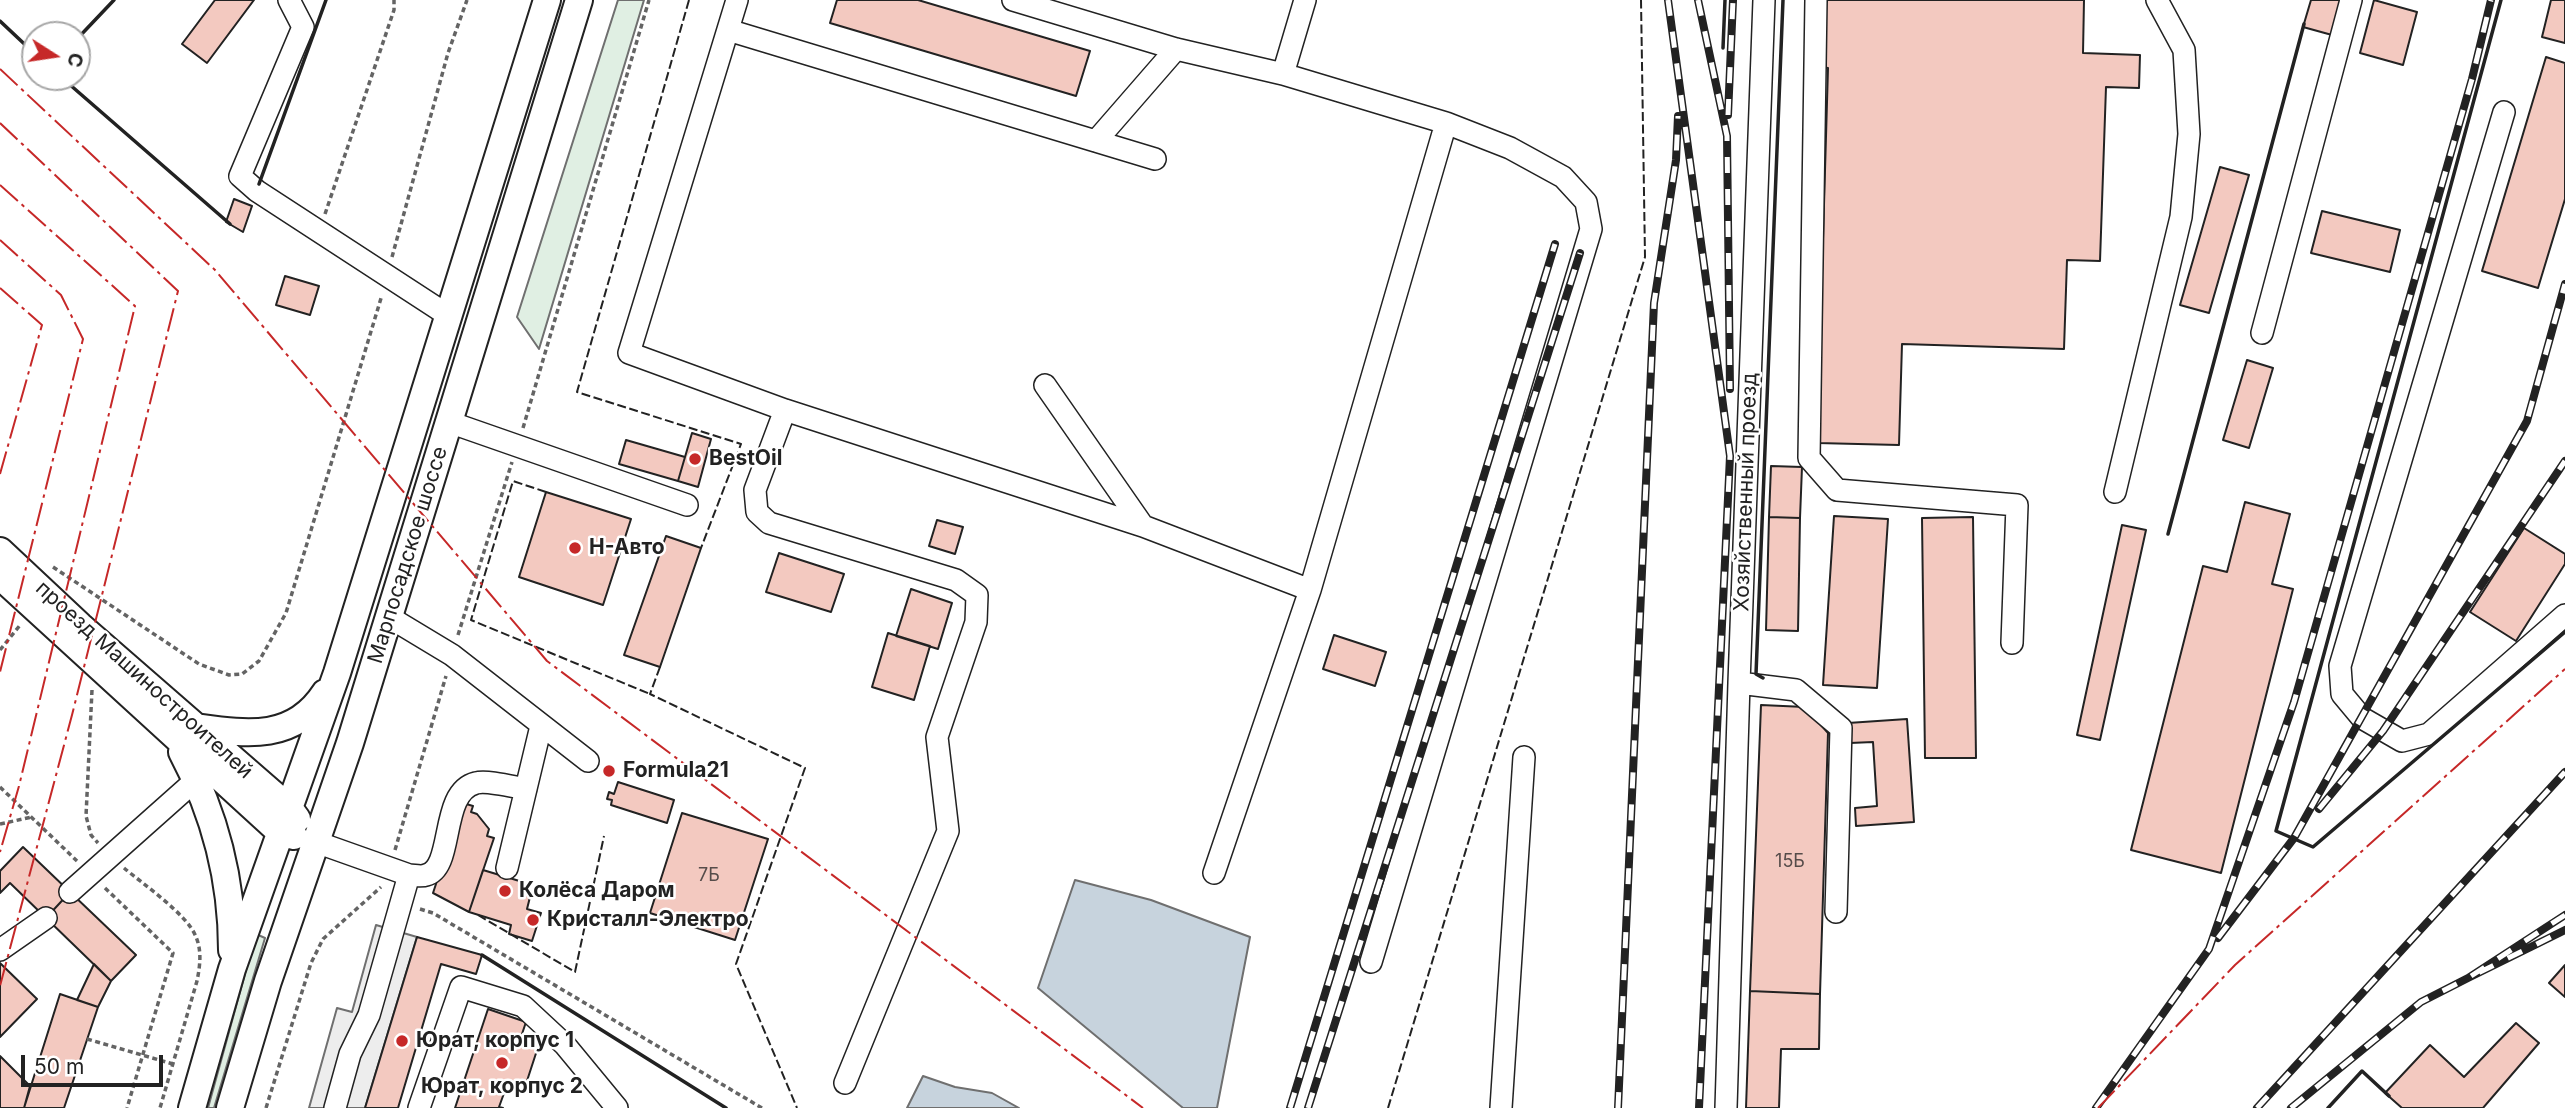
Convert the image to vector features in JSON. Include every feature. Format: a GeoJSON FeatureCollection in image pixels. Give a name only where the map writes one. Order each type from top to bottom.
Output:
{"type":"FeatureCollection","features":[{"type":"Feature","properties":{"kind":"main road","name":"Марпосадское шоссе"},"geometry":{"type":"LineString","coordinates":[[192,1108],[232,969],[337,674],[547,0]]}},
{"type":"Feature","properties":{"kind":"main road","name":"Марпосадское шоссе"},"geometry":{"type":"LineString","coordinates":[[230,1108],[268,981],[389,617],[579,0]]}},
{"type":"Feature","properties":{"kind":"main road","name":"проезд Машиностроителей"},"geometry":{"type":"LineString","coordinates":[[0,551],[185,733]]}},
{"type":"Feature","properties":{"kind":"main road","name":"проезд Машиностроителей"},"geometry":{"type":"LineString","coordinates":[[0,576],[285,820]]}},
{"type":"Feature","properties":{"kind":"main road"},"geometry":{"type":"LineString","coordinates":[[232,969],[232,908],[219,844],[185,733],[269,732],[293,724],[317,705],[337,674]]}},
{"type":"Feature","properties":{"kind":"main road"},"geometry":{"type":"LineString","coordinates":[[285,820],[316,842]]}},
{"type":"Feature","properties":{"kind":"street"},"geometry":{"type":"LineString","coordinates":[[289,0],[303,27],[240,176],[257,191],[449,316]]}},
{"type":"Feature","properties":{"kind":"street"},"geometry":{"type":"LineString","coordinates":[[737,0],[629,354],[785,410],[1143,526],[1310,590]]}},
{"type":"Feature","properties":{"kind":"street"},"geometry":{"type":"LineString","coordinates":[[1013,0],[1176,49],[1283,74],[1446,123],[1510,148],[1563,177],[1587,202],[1591,229],[1371,962]]}},
{"type":"Feature","properties":{"kind":"street"},"geometry":{"type":"LineString","coordinates":[[1283,74],[1305,0]]}},
{"type":"Feature","properties":{"kind":"street","name":"Хозяйственный проезд"},"geometry":{"type":"LineString","coordinates":[[1726,1108],[1764,0]]}},
{"type":"Feature","properties":{"kind":"street"},"geometry":{"type":"LineString","coordinates":[[1816,0],[1809,458],[1837,490],[2017,505],[2012,643]]}},
{"type":"Feature","properties":{"kind":"street"},"geometry":{"type":"LineString","coordinates":[[2115,492],[2181,217],[2189,134],[2184,51],[2157,0]]}},
{"type":"Feature","properties":{"kind":"street"},"geometry":{"type":"LineString","coordinates":[[2262,333],[2351,0]]}},
{"type":"Feature","properties":{"kind":"street"},"geometry":{"type":"LineString","coordinates":[[728,30],[1155,159]]}},
{"type":"Feature","properties":{"kind":"street"},"geometry":{"type":"LineString","coordinates":[[1096,141],[1176,49]]}},
{"type":"Feature","properties":{"kind":"street"},"geometry":{"type":"LineString","coordinates":[[2504,112],[2340,666],[2342,694],[2362,718],[2402,740],[2429,734],[2565,615]]}},
{"type":"Feature","properties":{"kind":"street"},"geometry":{"type":"LineString","coordinates":[[1214,873],[1310,590],[1446,123]]}},
{"type":"Feature","properties":{"kind":"street"},"geometry":{"type":"LineString","coordinates":[[1045,385],[1143,526]]}},
{"type":"Feature","properties":{"kind":"street"},"geometry":{"type":"LineString","coordinates":[[785,410],[755,490],[757,512],[769,523],[956,580],[977,595],[976,622],[937,737],[948,831],[845,1083]]}},
{"type":"Feature","properties":{"kind":"street"},"geometry":{"type":"LineString","coordinates":[[449,422],[687,505]]}},
{"type":"Feature","properties":{"kind":"street"},"geometry":{"type":"LineString","coordinates":[[389,617],[452,655],[588,761]]}},
{"type":"Feature","properties":{"kind":"street"},"geometry":{"type":"LineString","coordinates":[[1739,683],[1796,690],[1841,728],[1836,912]]}},
{"type":"Feature","properties":{"kind":"street"},"geometry":{"type":"LineString","coordinates":[[507,868],[541,726]]}},
{"type":"Feature","properties":{"kind":"street"},"geometry":{"type":"LineString","coordinates":[[1501,1108],[1524,757]]}},
{"type":"Feature","properties":{"kind":"street"},"geometry":{"type":"LineString","coordinates":[[70,892],[197,779]]}},
{"type":"Feature","properties":{"kind":"street"},"geometry":{"type":"LineString","coordinates":[[316,842],[409,875],[425,876],[433,872],[439,862],[456,800],[463,789],[477,782],[526,789]]}},
{"type":"Feature","properties":{"kind":"street"},"geometry":{"type":"LineString","coordinates":[[335,1108],[350,1054],[369,1014],[409,875]]}},
{"type":"Feature","properties":{"kind":"street"},"geometry":{"type":"LineString","coordinates":[[0,950],[46,918]]}},
{"type":"Feature","properties":{"kind":"street"},"geometry":{"type":"LineString","coordinates":[[419,1108],[461,988],[523,1006],[565,1045],[617,1108]]}},
{"type":"Feature","properties":{"kind":"path"},"geometry":{"type":"LineString","coordinates":[[320,231],[394,10],[394,0]]}},
{"type":"Feature","properties":{"kind":"path"},"geometry":{"type":"LineString","coordinates":[[392,258],[449,53],[467,0]]}},
{"type":"Feature","properties":{"kind":"path"},"geometry":{"type":"LineString","coordinates":[[525,421],[649,0]]}},
{"type":"Feature","properties":{"kind":"path"},"geometry":{"type":"LineString","coordinates":[[47,564],[199,664],[229,676],[242,674],[259,661],[286,613],[384,288]]}},
{"type":"Feature","properties":{"kind":"path"},"geometry":{"type":"LineString","coordinates":[[458,635],[508,475]]}},
{"type":"Feature","properties":{"kind":"path"},"geometry":{"type":"LineString","coordinates":[[0,650],[21,624]]}},
{"type":"Feature","properties":{"kind":"path"},"geometry":{"type":"LineString","coordinates":[[393,857],[446,675]]}},
{"type":"Feature","properties":{"kind":"path"},"geometry":{"type":"LineString","coordinates":[[0,787],[173,953],[127,1108]]}},
{"type":"Feature","properties":{"kind":"path"},"geometry":{"type":"LineString","coordinates":[[0,824],[32,817]]}},
{"type":"Feature","properties":{"kind":"path"},"geometry":{"type":"LineString","coordinates":[[266,1108],[311,962],[323,939],[382,886],[385,879]]}},
{"type":"Feature","properties":{"kind":"path"},"geometry":{"type":"LineString","coordinates":[[401,902],[433,913],[762,1108]]}},
{"type":"Feature","properties":{"kind":"path"},"geometry":{"type":"LineString","coordinates":[[87,1039],[173,1064]]}},
{"type":"Feature","properties":{"kind":"green space"},"geometry":{"type":"Polygon","coordinates":[[[618,0],[644,0],[539,349],[517,317],[618,0]]]}},
{"type":"Feature","properties":{"kind":"green space"},"geometry":{"type":"Polygon","coordinates":[[[256,934],[265,938],[214,1108],[208,1108],[256,934]]]}},
{"type":"Feature","properties":{"kind":"shaded area"},"geometry":{"type":"Polygon","coordinates":[[[1075,880],[1151,900],[1250,937],[1217,1108],[1183,1108],[1038,988],[1075,880]]]}},
{"type":"Feature","properties":{"kind":"shaded area"},"geometry":{"type":"Polygon","coordinates":[[[376,925],[417,937],[365,1108],[309,1108],[337,1008],[352,1012],[376,925]]]}},
{"type":"Feature","properties":{"kind":"shaded area"},"geometry":{"type":"Polygon","coordinates":[[[923,1076],[955,1087],[992,1093],[1019,1108],[907,1108],[923,1076]]]}},
{"type":"Feature","properties":{"kind":"building"},"geometry":{"type":"Polygon","coordinates":[[[215,0],[254,0],[207,63],[182,44],[215,0]]]}},
{"type":"Feature","properties":{"kind":"building"},"geometry":{"type":"Polygon","coordinates":[[[837,0],[918,0],[1090,51],[1076,96],[830,23],[837,0]]]}},
{"type":"Feature","properties":{"kind":"building"},"geometry":{"type":"Polygon","coordinates":[[[1823,0],[2084,0],[2083,53],[2140,55],[2139,88],[2106,87],[2100,261],[2067,260],[2064,349],[1902,344],[1899,445],[1817,443],[1828,68],[1821,67],[1823,0]]]}},
{"type":"Feature","properties":{"kind":"building"},"geometry":{"type":"Polygon","coordinates":[[[2311,0],[2342,0],[2332,35],[2303,27],[2311,0]]]}},
{"type":"Feature","properties":{"kind":"building"},"geometry":{"type":"Polygon","coordinates":[[[2374,0],[2417,12],[2403,65],[2360,53],[2374,0]]]}},
{"type":"Feature","properties":{"kind":"building"},"geometry":{"type":"Polygon","coordinates":[[[2551,0],[2565,0],[2565,43],[2542,37],[2551,0]]]}},
{"type":"Feature","properties":{"kind":"building"},"geometry":{"type":"Polygon","coordinates":[[[2546,57],[2565,63],[2565,199],[2538,288],[2482,271],[2546,57]]]}},
{"type":"Feature","properties":{"kind":"building"},"geometry":{"type":"Polygon","coordinates":[[[2220,167],[2249,175],[2209,313],[2180,305],[2220,167]]]}},
{"type":"Feature","properties":{"kind":"building"},"geometry":{"type":"Polygon","coordinates":[[[234,199],[252,206],[243,232],[226,222],[234,199]]]}},
{"type":"Feature","properties":{"kind":"building"},"geometry":{"type":"Polygon","coordinates":[[[2322,211],[2400,230],[2390,272],[2311,253],[2322,211]]]}},
{"type":"Feature","properties":{"kind":"building"},"geometry":{"type":"Polygon","coordinates":[[[285,276],[319,286],[310,315],[276,305],[285,276]]]}},
{"type":"Feature","properties":{"kind":"building"},"geometry":{"type":"Polygon","coordinates":[[[2247,360],[2273,368],[2249,448],[2223,440],[2247,360]]]}},
{"type":"Feature","properties":{"kind":"building"},"geometry":{"type":"Polygon","coordinates":[[[692,433],[711,439],[698,487],[678,481],[692,433]]]}},
{"type":"Feature","properties":{"kind":"building"},"geometry":{"type":"Polygon","coordinates":[[[626,440],[685,457],[678,481],[619,464],[626,440]]]}},
{"type":"Feature","properties":{"kind":"building"},"geometry":{"type":"Polygon","coordinates":[[[1771,466],[1802,467],[1800,518],[1769,517],[1771,466]]]}},
{"type":"Feature","properties":{"kind":"building","name":"Н-Авто"},"geometry":{"type":"Polygon","coordinates":[[[546,492],[631,519],[603,605],[519,577],[546,492]]]}},
{"type":"Feature","properties":{"kind":"building"},"geometry":{"type":"Polygon","coordinates":[[[2245,502],[2290,514],[2272,584],[2293,589],[2221,873],[2131,850],[2203,566],[2227,572],[2245,502]]]}},
{"type":"Feature","properties":{"kind":"building"},"geometry":{"type":"Polygon","coordinates":[[[1834,516],[1888,519],[1877,688],[1823,685],[1834,516]]]}},
{"type":"Feature","properties":{"kind":"building"},"geometry":{"type":"Polygon","coordinates":[[[1769,517],[1800,518],[1798,631],[1766,630],[1769,517]]]}},
{"type":"Feature","properties":{"kind":"building"},"geometry":{"type":"Polygon","coordinates":[[[1973,517],[1976,758],[1925,758],[1922,518],[1973,517]]]}},
{"type":"Feature","properties":{"kind":"building"},"geometry":{"type":"Polygon","coordinates":[[[937,520],[963,527],[955,554],[929,546],[937,520]]]}},
{"type":"Feature","properties":{"kind":"building"},"geometry":{"type":"Polygon","coordinates":[[[2122,525],[2146,530],[2100,740],[2077,735],[2122,525]]]}},
{"type":"Feature","properties":{"kind":"building"},"geometry":{"type":"Polygon","coordinates":[[[2524,528],[2565,554],[2565,564],[2516,641],[2470,612],[2524,528]]]}},
{"type":"Feature","properties":{"kind":"building"},"geometry":{"type":"Polygon","coordinates":[[[666,536],[701,548],[660,667],[624,655],[666,536]]]}},
{"type":"Feature","properties":{"kind":"building"},"geometry":{"type":"Polygon","coordinates":[[[779,553],[844,574],[831,612],[766,592],[779,553]]]}},
{"type":"Feature","properties":{"kind":"building"},"geometry":{"type":"Polygon","coordinates":[[[911,589],[952,603],[938,649],[896,636],[911,589]]]}},
{"type":"Feature","properties":{"kind":"building"},"geometry":{"type":"Polygon","coordinates":[[[888,633],[930,646],[914,700],[872,687],[888,633]]]}},
{"type":"Feature","properties":{"kind":"building"},"geometry":{"type":"Polygon","coordinates":[[[1334,635],[1386,652],[1375,686],[1323,669],[1334,635]]]}},
{"type":"Feature","properties":{"kind":"building"},"geometry":{"type":"Polygon","coordinates":[[[1761,705],[1805,707],[1828,733],[1820,994],[1750,991],[1761,705]]]}},
{"type":"Feature","properties":{"kind":"building"},"geometry":{"type":"Polygon","coordinates":[[[1907,719],[1914,822],[1856,826],[1855,808],[1877,806],[1873,742],[1850,743],[1848,723],[1907,719]]]}},
{"type":"Feature","properties":{"kind":"building"},"geometry":{"type":"Polygon","coordinates":[[[618,782],[674,800],[667,823],[611,805],[612,800],[607,799],[609,792],[614,794],[618,782]]]}},
{"type":"Feature","properties":{"kind":"building"},"geometry":{"type":"Polygon","coordinates":[[[463,803],[473,806],[471,812],[477,814],[489,829],[487,836],[494,838],[469,912],[433,893],[463,803]]]}},
{"type":"Feature","properties":{"kind":"building"},"geometry":{"type":"Polygon","coordinates":[[[682,813],[768,839],[735,940],[650,913],[682,813]]]}},
{"type":"Feature","properties":{"kind":"building"},"geometry":{"type":"Polygon","coordinates":[[[23,847],[70,892],[46,918],[10,883],[0,893],[0,871],[23,847]]]}},
{"type":"Feature","properties":{"kind":"building"},"geometry":{"type":"Polygon","coordinates":[[[483,870],[526,883],[523,891],[531,893],[527,909],[541,913],[532,941],[509,934],[511,925],[469,912],[483,870]]]}},
{"type":"Feature","properties":{"kind":"building"},"geometry":{"type":"Polygon","coordinates":[[[70,892],[136,955],[111,981],[46,918],[70,892]]]}},
{"type":"Feature","properties":{"kind":"building","name":"Юрат, корпус 1"},"geometry":{"type":"Polygon","coordinates":[[[417,937],[482,955],[476,974],[441,964],[398,1108],[365,1108],[417,937]]]}},
{"type":"Feature","properties":{"kind":"building"},"geometry":{"type":"Polygon","coordinates":[[[0,963],[37,999],[0,1037],[0,963]]]}},
{"type":"Feature","properties":{"kind":"building"},"geometry":{"type":"Polygon","coordinates":[[[94,964],[111,981],[98,1007],[77,1000],[94,964]]]}},
{"type":"Feature","properties":{"kind":"building"},"geometry":{"type":"Polygon","coordinates":[[[2565,965],[2565,997],[2549,983],[2565,965]]]}},
{"type":"Feature","properties":{"kind":"building"},"geometry":{"type":"Polygon","coordinates":[[[1750,991],[1820,994],[1819,1049],[1781,1049],[1779,1108],[1746,1108],[1750,991]]]}},
{"type":"Feature","properties":{"kind":"building"},"geometry":{"type":"Polygon","coordinates":[[[60,994],[98,1007],[64,1108],[24,1108],[60,994]]]}},
{"type":"Feature","properties":{"kind":"building","name":"Юрат, корпус 2"},"geometry":{"type":"Polygon","coordinates":[[[488,1009],[526,1022],[522,1034],[540,1041],[524,1090],[507,1085],[499,1107],[503,1108],[455,1108],[488,1009]]]}},
{"type":"Feature","properties":{"kind":"building"},"geometry":{"type":"Polygon","coordinates":[[[2516,1023],[2539,1043],[2483,1108],[2402,1108],[2385,1093],[2430,1045],[2464,1077],[2516,1023]]]}},
{"type":"Feature","properties":{"kind":"building"},"geometry":{"type":"Polygon","coordinates":[[[0,1056],[30,1086],[24,1108],[0,1108],[0,1056]]]}},
{"type":"Feature","properties":{"kind":"railway"},"geometry":{"type":"LineString","coordinates":[[1668,0],[1730,456],[1699,1108]]}},
{"type":"Feature","properties":{"kind":"railway"},"geometry":{"type":"LineString","coordinates":[[1698,0],[1727,136],[1730,389]]}},
{"type":"Feature","properties":{"kind":"railway"},"geometry":{"type":"LineString","coordinates":[[1728,115],[1733,0]]}},
{"type":"Feature","properties":{"kind":"railway"},"geometry":{"type":"LineString","coordinates":[[2096,1108],[2209,949],[2294,702],[2472,79],[2491,0]]}},
{"type":"Feature","properties":{"kind":"railway"},"geometry":{"type":"LineString","coordinates":[[1618,1108],[1654,303],[1676,160],[1678,116]]}},
{"type":"Feature","properties":{"kind":"railway"},"geometry":{"type":"LineString","coordinates":[[1290,1108],[1555,244]]}},
{"type":"Feature","properties":{"kind":"railway"},"geometry":{"type":"LineString","coordinates":[[1308,1108],[1580,253]]}},
{"type":"Feature","properties":{"kind":"railway"},"geometry":{"type":"LineString","coordinates":[[2218,938],[2294,838],[2527,421],[2565,284]]}},
{"type":"Feature","properties":{"kind":"railway"},"geometry":{"type":"LineString","coordinates":[[2319,809],[2383,731],[2565,461]]}},
{"type":"Feature","properties":{"kind":"railway"},"geometry":{"type":"LineString","coordinates":[[2257,1108],[2565,772]]}},
{"type":"Feature","properties":{"kind":"railway"},"geometry":{"type":"LineString","coordinates":[[2565,915],[2468,978],[2565,930]]}},
{"type":"Feature","properties":{"kind":"railway"},"geometry":{"type":"LineString","coordinates":[[2291,1108],[2421,1002],[2468,978]]}},
{"type":"Feature","properties":{"kind":"fence"},"geometry":{"type":"LineString","coordinates":[[689,0],[577,392],[741,444],[701,548]]}},
{"type":"Feature","properties":{"kind":"fence"},"geometry":{"type":"LineString","coordinates":[[1388,1108],[1645,257],[1641,0]]}},
{"type":"Feature","properties":{"kind":"fence"},"geometry":{"type":"LineString","coordinates":[[546,492],[513,481],[471,620],[650,694]]}},
{"type":"Feature","properties":{"kind":"fence"},"geometry":{"type":"LineString","coordinates":[[660,667],[650,694],[805,768],[736,964],[797,1108]]}},
{"type":"Feature","properties":{"kind":"fence"},"geometry":{"type":"LineString","coordinates":[[478,915],[575,972],[604,836]]}},
{"type":"Feature","properties":{"kind":"wall"},"geometry":{"type":"LineString","coordinates":[[91,24],[114,0]]}},
{"type":"Feature","properties":{"kind":"wall"},"geometry":{"type":"LineString","coordinates":[[259,184],[326,0]]}},
{"type":"Feature","properties":{"kind":"wall"},"geometry":{"type":"LineString","coordinates":[[1723,48],[1725,0]]}},
{"type":"Feature","properties":{"kind":"wall"},"geometry":{"type":"LineString","coordinates":[[1763,678],[1756,674],[1783,0]]}},
{"type":"Feature","properties":{"kind":"wall"},"geometry":{"type":"LineString","coordinates":[[2501,0],[2276,831],[2313,847],[2565,632]]}},
{"type":"Feature","properties":{"kind":"wall"},"geometry":{"type":"LineString","coordinates":[[0,21],[21,41]]}},
{"type":"Feature","properties":{"kind":"wall"},"geometry":{"type":"LineString","coordinates":[[2168,534],[2304,24]]}},
{"type":"Feature","properties":{"kind":"wall"},"geometry":{"type":"LineString","coordinates":[[77,91],[230,224]]}},
{"type":"Feature","properties":{"kind":"wall"},"geometry":{"type":"LineString","coordinates":[[482,955],[726,1108]]}},
{"type":"Feature","properties":{"kind":"wall"},"geometry":{"type":"LineString","coordinates":[[2328,1108],[2362,1071],[2389,1096]]}},
{"type":"Feature","properties":{"kind":"power"},"geometry":{"type":"LineString","coordinates":[[0,69],[215,270],[547,661],[1143,1108]]}},
{"type":"Feature","properties":{"kind":"power"},"geometry":{"type":"LineString","coordinates":[[0,123],[178,291],[72,715],[0,986]]}},
{"type":"Feature","properties":{"kind":"power"},"geometry":{"type":"LineString","coordinates":[[0,185],[135,306],[19,786],[0,852]]}},
{"type":"Feature","properties":{"kind":"power"},"geometry":{"type":"LineString","coordinates":[[0,240],[61,295],[83,339],[0,672]]}},
{"type":"Feature","properties":{"kind":"power"},"geometry":{"type":"LineString","coordinates":[[0,288],[42,325],[0,474]]}},
{"type":"Feature","properties":{"kind":"power"},"geometry":{"type":"LineString","coordinates":[[2098,1108],[2235,965],[2565,669]]}},
{"type":"Feature","properties":{"kind":"place","name":"BestOil"},"geometry":{"type":"Point","coordinates":[695,459]}},
{"type":"Feature","properties":{"kind":"place","name":"Н-Авто"},"geometry":{"type":"Point","coordinates":[575,548]}},
{"type":"Feature","properties":{"kind":"place","name":"Formula21"},"geometry":{"type":"Point","coordinates":[609,771]}},
{"type":"Feature","properties":{"kind":"place","name":"Колёса Даром"},"geometry":{"type":"Point","coordinates":[505,891]}},
{"type":"Feature","properties":{"kind":"place","name":"Кристалл-Электро"},"geometry":{"type":"Point","coordinates":[533,920]}},
{"type":"Feature","properties":{"kind":"place","name":"Юрат, корпус 1"},"geometry":{"type":"Point","coordinates":[402,1041]}},
{"type":"Feature","properties":{"kind":"place","name":"Юрат, корпус 2"},"geometry":{"type":"Point","coordinates":[502,1063]}}]}
